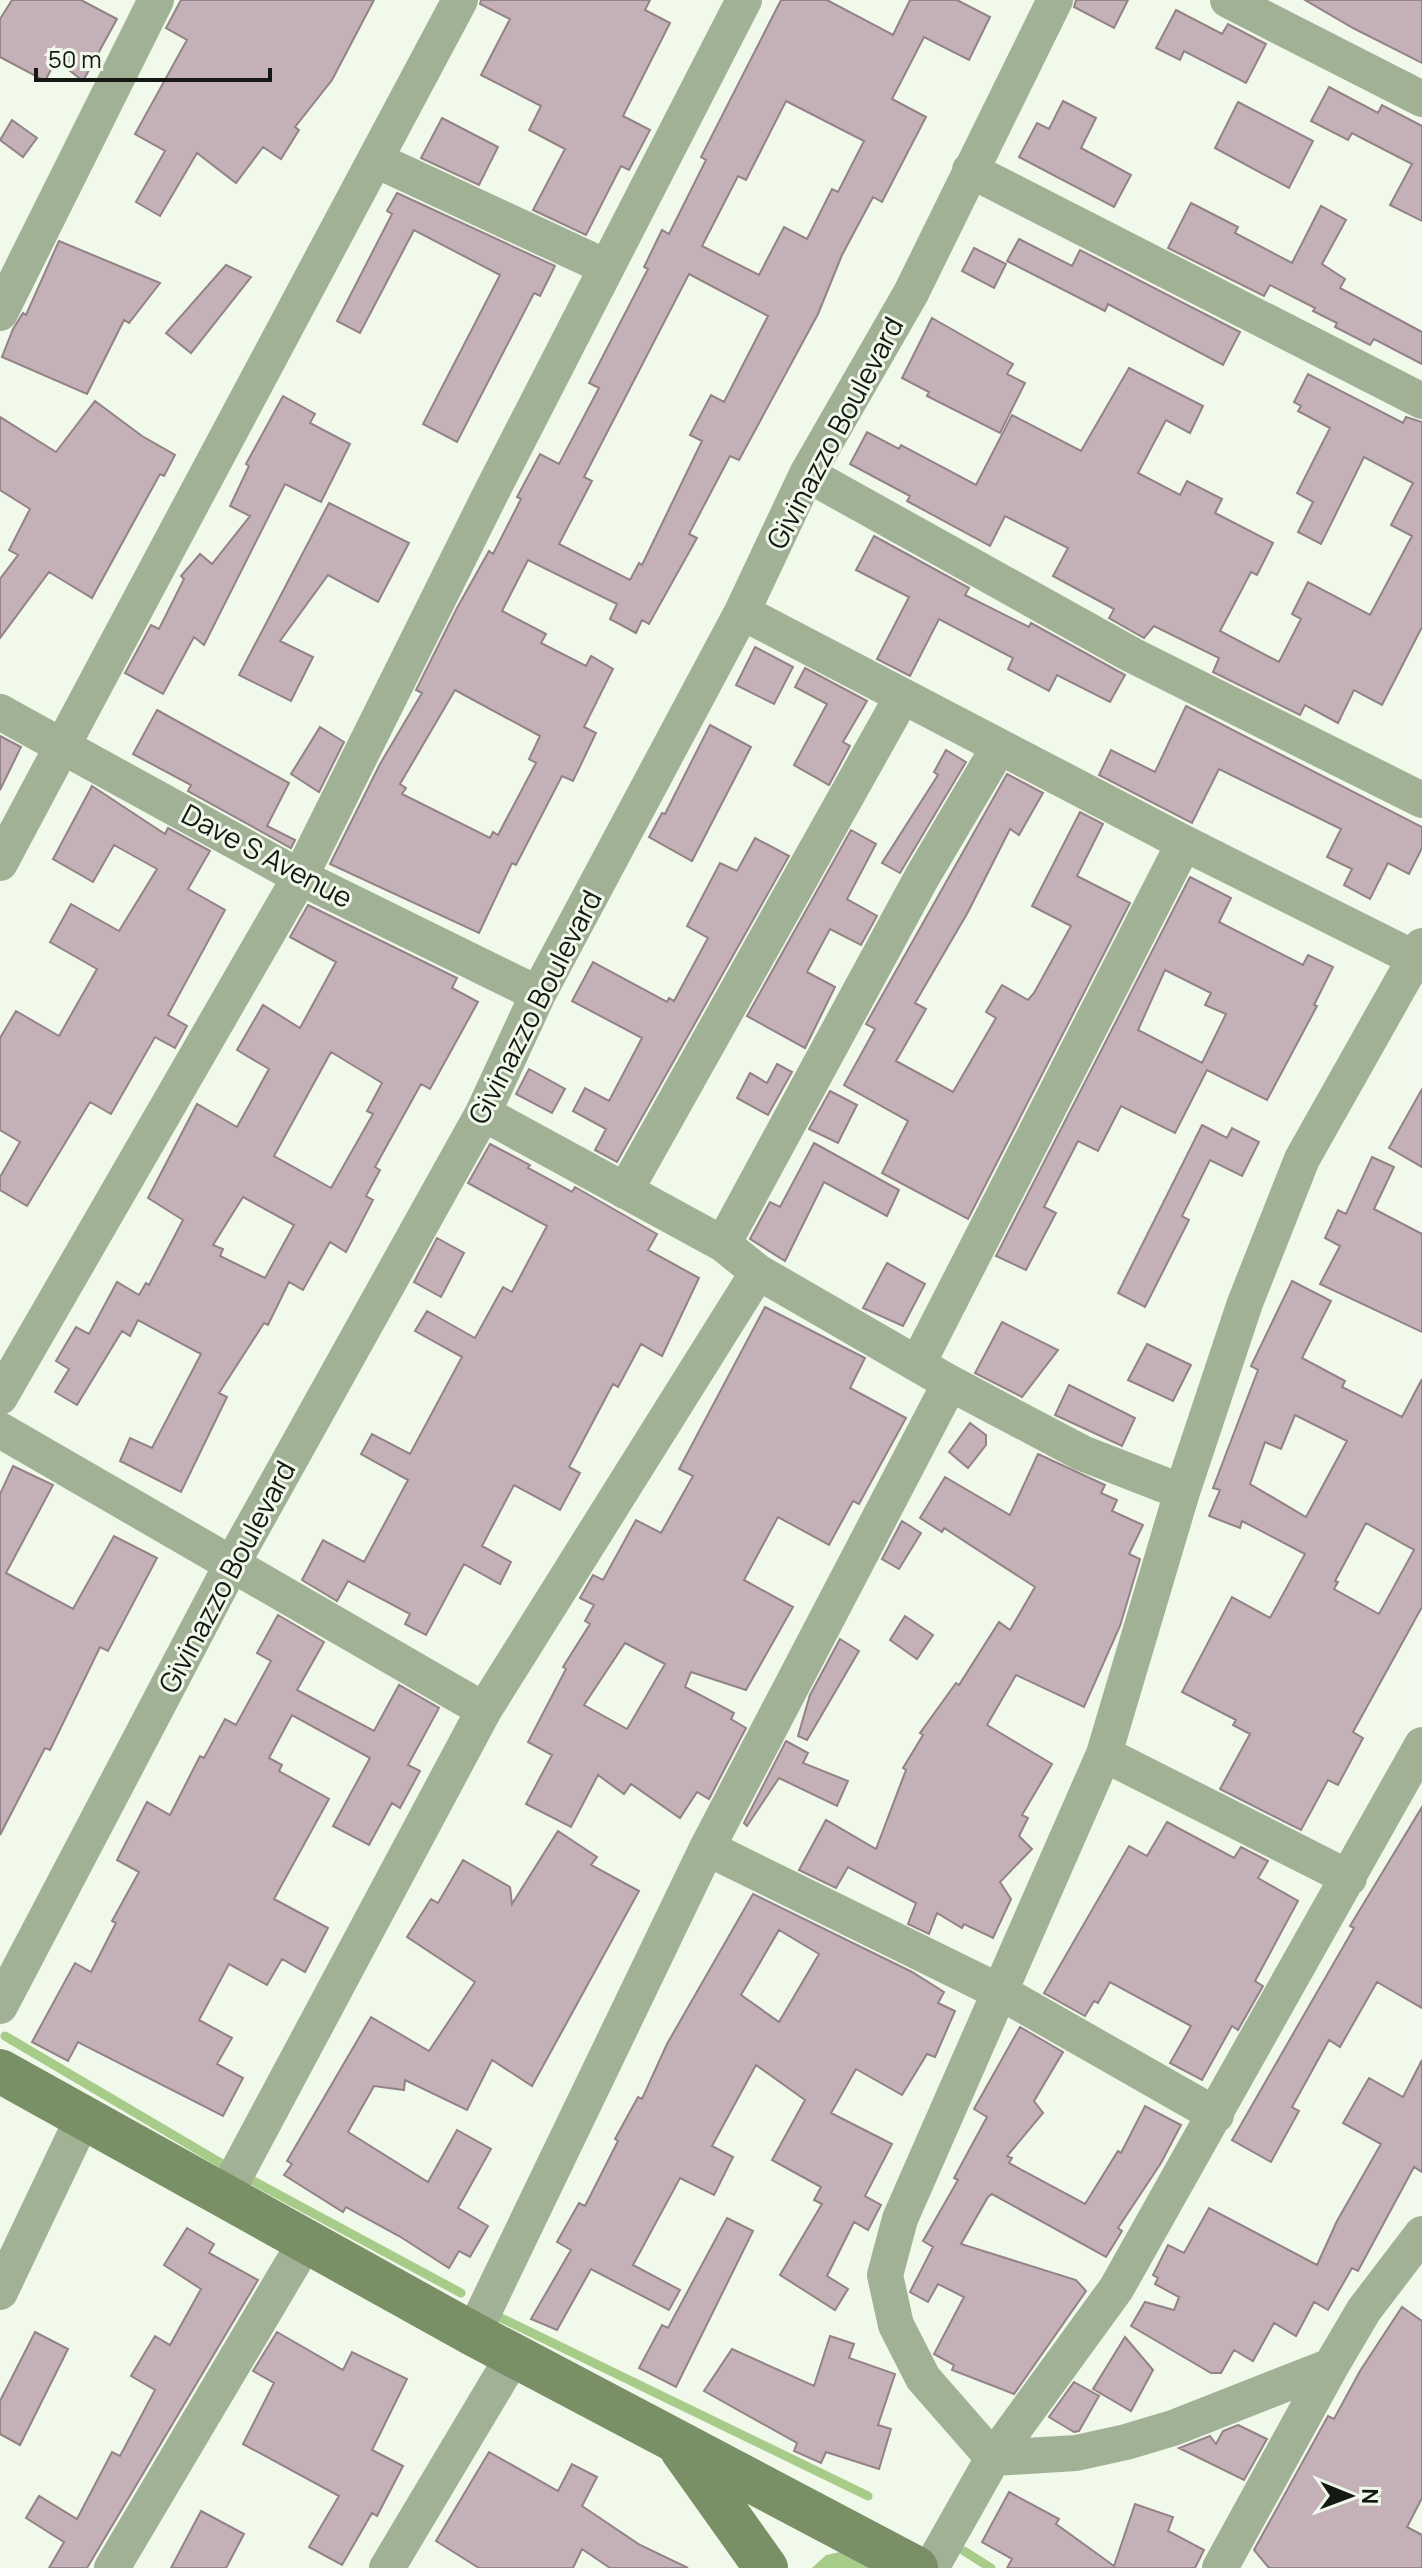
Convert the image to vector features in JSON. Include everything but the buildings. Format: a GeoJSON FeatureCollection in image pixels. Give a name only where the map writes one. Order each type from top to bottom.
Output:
{"type":"FeatureCollection","features":[{"type":"Feature","properties":{"kind":"street"},"geometry":{"type":"LineString","coordinates":[[0,313],[156,0]]}},
{"type":"Feature","properties":{"kind":"street"},"geometry":{"type":"LineString","coordinates":[[0,863],[460,0]]}},
{"type":"Feature","properties":{"kind":"street"},"geometry":{"type":"LineString","coordinates":[[0,1397],[300,877],[606,267],[744,0]]}},
{"type":"Feature","properties":{"kind":"street","name":"Givinazzo Boulevard"},"geometry":{"type":"LineString","coordinates":[[0,2006],[233,1562],[483,1113],[538,994],[742,612],[807,474],[911,293],[1055,0]]}},
{"type":"Feature","properties":{"kind":"street"},"geometry":{"type":"LineString","coordinates":[[1228,0],[1422,99]]}},
{"type":"Feature","properties":{"kind":"street"},"geometry":{"type":"LineString","coordinates":[[376,160],[606,267]]}},
{"type":"Feature","properties":{"kind":"street"},"geometry":{"type":"LineString","coordinates":[[970,170],[1422,401]]}},
{"type":"Feature","properties":{"kind":"street"},"geometry":{"type":"LineString","coordinates":[[807,474],[1132,655],[1422,800]]}},
{"type":"Feature","properties":{"kind":"street"},"geometry":{"type":"LineString","coordinates":[[742,612],[1184,843],[1418,952],[1302,1159],[1245,1303],[1182,1492],[1104,1754],[1002,1993],[935,2134],[900,2219],[885,2275],[896,2325],[923,2378],[993,2458]]}},
{"type":"Feature","properties":{"kind":"street"},"geometry":{"type":"LineString","coordinates":[[625,1191],[902,697]]}},
{"type":"Feature","properties":{"kind":"street","name":"Dave S Avenue"},"geometry":{"type":"LineString","coordinates":[[0,712],[300,877],[538,994]]}},
{"type":"Feature","properties":{"kind":"street"},"geometry":{"type":"LineString","coordinates":[[723,1244],[922,877],[999,747]]}},
{"type":"Feature","properties":{"kind":"street"},"geometry":{"type":"LineString","coordinates":[[918,1363],[1184,843]]}},
{"type":"Feature","properties":{"kind":"street"},"geometry":{"type":"LineString","coordinates":[[483,1113],[723,1244],[758,1272],[950,1383],[1082,1453],[1182,1492]]}},
{"type":"Feature","properties":{"kind":"street"},"geometry":{"type":"LineString","coordinates":[[224,2197],[484,1710],[758,1272]]}},
{"type":"Feature","properties":{"kind":"street"},"geometry":{"type":"LineString","coordinates":[[473,2334],[707,1848],[950,1383]]}},
{"type":"Feature","properties":{"kind":"street"},"geometry":{"type":"LineString","coordinates":[[0,1430],[233,1562],[484,1710]]}},
{"type":"Feature","properties":{"kind":"street"},"geometry":{"type":"LineString","coordinates":[[931,2568],[993,2458],[1116,2289],[1422,1745]]}},
{"type":"Feature","properties":{"kind":"street"},"geometry":{"type":"LineString","coordinates":[[1104,1754],[1349,1878]]}},
{"type":"Feature","properties":{"kind":"street"},"geometry":{"type":"LineString","coordinates":[[707,1848],[1002,1993],[1216,2115]]}},
{"type":"Feature","properties":{"kind":"street"},"geometry":{"type":"LineString","coordinates":[[0,2071],[82,2120],[473,2334],[916,2568]]}},
{"type":"Feature","properties":{"kind":"street"},"geometry":{"type":"LineString","coordinates":[[0,2292],[82,2120]]}},
{"type":"Feature","properties":{"kind":"street"},"geometry":{"type":"LineString","coordinates":[[1220,2568],[1364,2310],[1422,2234]]}},
{"type":"Feature","properties":{"kind":"street"},"geometry":{"type":"LineString","coordinates":[[112,2568],[306,2241]]}},
{"type":"Feature","properties":{"kind":"street"},"geometry":{"type":"LineString","coordinates":[[387,2568],[514,2355]]}},
{"type":"Feature","properties":{"kind":"street"},"geometry":{"type":"LineString","coordinates":[[993,2458],[1076,2453],[1126,2442],[1173,2428],[1331,2366]]}},
{"type":"Feature","properties":{"kind":"street"},"geometry":{"type":"LineString","coordinates":[[676,2442],[766,2568]]}},
{"type":"Feature","properties":{"kind":"shaded area"},"geometry":{"type":"Polygon","coordinates":[[[840,2552],[877,2568],[812,2568],[826,2555],[840,2552]]]}},
{"type":"Feature","properties":{"kind":"waterway"},"geometry":{"type":"LineString","coordinates":[[5,2036],[229,2168]]}},
{"type":"Feature","properties":{"kind":"waterway"},"geometry":{"type":"LineString","coordinates":[[242,2175],[461,2293]]}},
{"type":"Feature","properties":{"kind":"waterway"},"geometry":{"type":"LineString","coordinates":[[497,2316],[868,2496]]}},
{"type":"Feature","properties":{"kind":"waterway"},"geometry":{"type":"LineString","coordinates":[[964,2551],[991,2568]]}}]}
